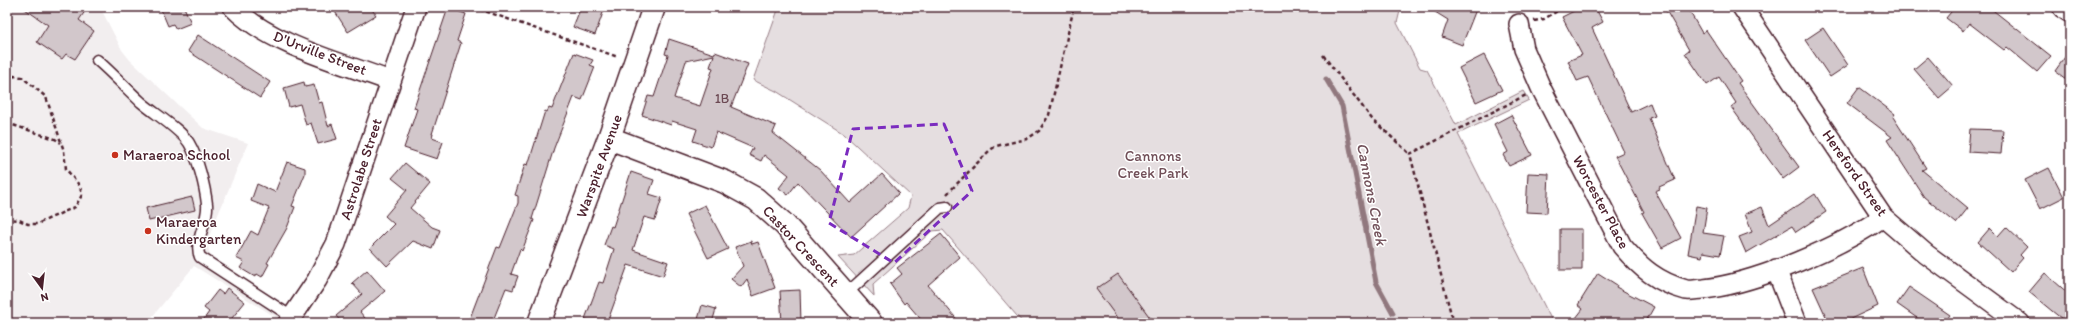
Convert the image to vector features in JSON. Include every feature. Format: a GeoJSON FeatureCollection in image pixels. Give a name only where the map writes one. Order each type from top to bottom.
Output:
{"type":"FeatureCollection","features":[{"type":"Feature","properties":{"kind":"main road","name":"Warspite Avenue"},"geometry":{"type":"LineString","coordinates":[[539,323],[609,138],[654,7]]}},
{"type":"Feature","properties":{"kind":"main road"},"geometry":{"type":"LineString","coordinates":[[2064,7],[2070,11]]}},
{"type":"Feature","properties":{"kind":"main road","name":"Castor Crescent"},"geometry":{"type":"LineString","coordinates":[[609,138],[725,182],[756,199],[785,225],[871,323]]}},
{"type":"Feature","properties":{"kind":"street","name":"D'Urville Street"},"geometry":{"type":"LineString","coordinates":[[233,7],[251,23],[284,42],[390,80]]}},
{"type":"Feature","properties":{"kind":"street","name":"Astrolabe Street"},"geometry":{"type":"LineString","coordinates":[[290,320],[317,280],[336,244],[390,80],[416,7]]}},
{"type":"Feature","properties":{"kind":"street","name":"Hereford Street"},"geometry":{"type":"LineString","coordinates":[[1742,7],[1883,217],[1926,254],[2020,323]]}},
{"type":"Feature","properties":{"kind":"street","name":"Worcester Place"},"geometry":{"type":"LineString","coordinates":[[1519,24],[1524,49],[1541,88],[1622,246],[1640,266],[1658,279],[1688,290],[1723,286],[1776,269],[1838,244],[1866,230],[1883,217]]}},
{"type":"Feature","properties":{"kind":"street"},"geometry":{"type":"LineString","coordinates":[[1776,269],[1797,323]]}},
{"type":"Feature","properties":{"kind":"lane"},"geometry":{"type":"LineString","coordinates":[[97,60],[140,101],[182,134],[190,144],[203,181],[208,206],[205,226],[199,243],[200,258],[290,320]]}},
{"type":"Feature","properties":{"kind":"lane"},"geometry":{"type":"LineString","coordinates":[[846,294],[940,208],[947,207]]}},
{"type":"Feature","properties":{"kind":"path"},"geometry":{"type":"LineString","coordinates":[[473,7],[635,63]]}},
{"type":"Feature","properties":{"kind":"path"},"geometry":{"type":"LineString","coordinates":[[947,207],[944,196],[989,151],[996,146],[1027,140],[1044,125],[1049,115],[1074,7]]}},
{"type":"Feature","properties":{"kind":"path"},"geometry":{"type":"LineString","coordinates":[[1519,24],[1544,19],[1564,7]]}},
{"type":"Feature","properties":{"kind":"path"},"geometry":{"type":"LineString","coordinates":[[1323,55],[1372,119],[1410,154],[1451,314],[1456,323]]}},
{"type":"Feature","properties":{"kind":"path"},"geometry":{"type":"LineString","coordinates":[[7,80],[14,76],[22,77],[43,94],[48,102],[62,144],[67,172],[80,186],[82,195],[79,204],[71,210],[37,224],[28,224],[18,220],[7,219]]}},
{"type":"Feature","properties":{"kind":"path"},"geometry":{"type":"LineString","coordinates":[[1410,154],[1541,88]]}},
{"type":"Feature","properties":{"kind":"path"},"geometry":{"type":"LineString","coordinates":[[7,123],[55,139],[62,144]]}},
{"type":"Feature","properties":{"kind":"highlighted area"},"geometry":{"type":"Polygon","coordinates":[[[944,124],[972,191],[894,263],[829,223],[853,129],[944,124]]]}},
{"type":"Feature","properties":{"kind":"shaded area","name":"Maraeroa School"},"geometry":{"type":"Polygon","coordinates":[[[7,7],[100,7],[122,50],[130,60],[203,128],[248,143],[207,241],[210,256],[296,311],[285,323],[194,266],[147,323],[7,323],[7,7]]]}},
{"type":"Feature","properties":{"kind":"green space","name":"Cannons Creek Park"},"geometry":{"type":"Polygon","coordinates":[[[779,7],[1401,7],[1397,23],[1420,68],[1427,70],[1456,125],[1523,91],[1529,100],[1458,134],[1553,323],[1023,323],[943,230],[932,231],[873,284],[874,296],[838,257],[854,255],[908,208],[911,196],[844,134],[776,91],[753,80],[779,7]]]}},
{"type":"Feature","properties":{"kind":"building"},"geometry":{"type":"Polygon","coordinates":[[[22,7],[88,7],[79,20],[94,31],[75,59],[66,54],[62,59],[37,42],[48,25],[22,7]]]}},
{"type":"Feature","properties":{"kind":"building"},"geometry":{"type":"Polygon","coordinates":[[[160,7],[184,7],[191,23],[176,29],[173,24],[168,26],[160,7]]]}},
{"type":"Feature","properties":{"kind":"building"},"geometry":{"type":"Polygon","coordinates":[[[332,7],[370,7],[376,15],[348,32],[332,7]]]}},
{"type":"Feature","properties":{"kind":"building"},"geometry":{"type":"Polygon","coordinates":[[[581,7],[605,7],[595,35],[573,27],[581,7]]]}},
{"type":"Feature","properties":{"kind":"building"},"geometry":{"type":"Polygon","coordinates":[[[1427,7],[1477,7],[1462,45],[1442,37],[1448,20],[1427,7]]]}},
{"type":"Feature","properties":{"kind":"building"},"geometry":{"type":"Polygon","coordinates":[[[1582,7],[1595,7],[1603,22],[1592,28],[1631,112],[1650,103],[1655,116],[1649,118],[1675,180],[1659,187],[1660,189],[1655,191],[1681,238],[1662,248],[1642,213],[1644,212],[1615,156],[1624,152],[1588,77],[1577,81],[1568,61],[1582,55],[1562,17],[1582,7]]]}},
{"type":"Feature","properties":{"kind":"building"},"geometry":{"type":"Polygon","coordinates":[[[1664,7],[1687,7],[1702,33],[1706,30],[1741,81],[1738,83],[1799,167],[1783,179],[1731,107],[1736,103],[1719,77],[1707,85],[1685,53],[1689,50],[1664,7]]]}},
{"type":"Feature","properties":{"kind":"building"},"geometry":{"type":"Polygon","coordinates":[[[1955,7],[1989,7],[2051,56],[2037,72],[2007,47],[2004,50],[1969,23],[1963,31],[1946,18],[1955,7]]]}},
{"type":"Feature","properties":{"kind":"building"},"geometry":{"type":"Polygon","coordinates":[[[448,8],[466,14],[457,41],[461,43],[432,134],[432,138],[443,142],[437,159],[404,148],[417,109],[414,108],[448,8]]]}},
{"type":"Feature","properties":{"kind":"building"},"geometry":{"type":"Polygon","coordinates":[[[1823,28],[1848,65],[1830,77],[1805,40],[1823,28]]]}},
{"type":"Feature","properties":{"kind":"building"},"geometry":{"type":"Polygon","coordinates":[[[198,35],[270,82],[260,98],[188,51],[198,35]]]}},
{"type":"Feature","properties":{"kind":"building"},"geometry":{"type":"Polygon","coordinates":[[[669,39],[714,54],[715,52],[748,64],[731,107],[776,126],[773,133],[820,170],[850,203],[882,174],[899,193],[851,237],[798,182],[788,195],[779,188],[789,175],[764,155],[761,161],[749,155],[753,148],[716,132],[711,147],[693,141],[697,129],[672,121],[671,125],[642,115],[648,96],[654,97],[668,55],[665,54],[669,39]],[[714,55],[686,61],[674,98],[700,106],[713,68],[710,67],[714,55]]]}},
{"type":"Feature","properties":{"kind":"building"},"geometry":{"type":"Polygon","coordinates":[[[2070,50],[2070,82],[2055,71],[2070,50]]]}},
{"type":"Feature","properties":{"kind":"building"},"geometry":{"type":"Polygon","coordinates":[[[574,53],[593,60],[590,65],[595,67],[582,100],[574,97],[554,148],[532,219],[534,220],[522,251],[520,249],[511,274],[518,276],[513,290],[506,288],[492,323],[468,323],[497,247],[500,248],[518,203],[518,196],[515,195],[525,164],[528,165],[545,111],[547,112],[549,108],[552,109],[574,53]]]}},
{"type":"Feature","properties":{"kind":"building"},"geometry":{"type":"Polygon","coordinates":[[[1484,55],[1502,90],[1476,102],[1459,68],[1484,55]]]}},
{"type":"Feature","properties":{"kind":"building"},"geometry":{"type":"Polygon","coordinates":[[[1928,57],[1953,86],[1939,98],[1914,69],[1928,57]]]}},
{"type":"Feature","properties":{"kind":"building"},"geometry":{"type":"Polygon","coordinates":[[[304,82],[305,87],[314,85],[319,103],[322,102],[328,126],[332,124],[337,139],[318,144],[311,123],[306,125],[300,104],[289,107],[284,88],[304,82]]]}},
{"type":"Feature","properties":{"kind":"building"},"geometry":{"type":"Polygon","coordinates":[[[1859,87],[1895,114],[1893,117],[1926,168],[1922,170],[1968,208],[1956,223],[1924,197],[1887,140],[1892,137],[1847,103],[1859,87]]]}},
{"type":"Feature","properties":{"kind":"building"},"geometry":{"type":"Polygon","coordinates":[[[1511,115],[1532,155],[1509,166],[1503,155],[1508,152],[1494,124],[1511,115]]]}},
{"type":"Feature","properties":{"kind":"building"},"geometry":{"type":"Polygon","coordinates":[[[1970,129],[2003,130],[2001,154],[1968,152],[1970,129]]]}},
{"type":"Feature","properties":{"kind":"building"},"geometry":{"type":"Polygon","coordinates":[[[287,162],[305,168],[305,174],[292,206],[295,207],[287,228],[267,263],[269,264],[262,277],[257,274],[255,277],[240,268],[244,262],[236,258],[251,231],[258,235],[269,208],[251,201],[257,184],[275,192],[287,162]]]}},
{"type":"Feature","properties":{"kind":"building"},"geometry":{"type":"Polygon","coordinates":[[[405,163],[430,184],[410,208],[432,227],[440,230],[433,249],[413,241],[387,266],[370,248],[394,224],[385,216],[407,190],[392,178],[405,163]]]}},
{"type":"Feature","properties":{"kind":"building"},"geometry":{"type":"Polygon","coordinates":[[[2049,168],[2064,197],[2040,209],[2025,180],[2049,168]]]}},
{"type":"Feature","properties":{"kind":"building"},"geometry":{"type":"Polygon","coordinates":[[[631,172],[654,180],[649,194],[662,198],[655,220],[644,217],[633,250],[668,262],[663,276],[628,265],[607,323],[596,323],[585,319],[599,282],[603,283],[614,249],[604,245],[611,226],[613,227],[631,172]]]}},
{"type":"Feature","properties":{"kind":"building"},"geometry":{"type":"Polygon","coordinates":[[[1528,173],[1549,174],[1547,213],[1526,212],[1528,173]]]}},
{"type":"Feature","properties":{"kind":"building"},"geometry":{"type":"Polygon","coordinates":[[[1815,194],[1826,212],[1796,232],[1792,226],[1746,253],[1739,237],[1752,232],[1745,214],[1762,207],[1769,225],[1815,194]]]}},
{"type":"Feature","properties":{"kind":"building"},"geometry":{"type":"Polygon","coordinates":[[[192,197],[195,210],[149,221],[146,208],[192,197]]]}},
{"type":"Feature","properties":{"kind":"building"},"geometry":{"type":"Polygon","coordinates":[[[705,205],[728,249],[708,258],[686,214],[705,205]]]}},
{"type":"Feature","properties":{"kind":"building"},"geometry":{"type":"Polygon","coordinates":[[[1696,206],[1707,208],[1703,233],[1724,236],[1720,255],[1703,252],[1702,257],[1688,254],[1696,206]]]}},
{"type":"Feature","properties":{"kind":"building"},"geometry":{"type":"Polygon","coordinates":[[[2006,227],[2027,247],[2020,255],[2023,258],[2011,272],[1978,242],[1990,228],[1998,236],[2006,227]]]}},
{"type":"Feature","properties":{"kind":"building"},"geometry":{"type":"Polygon","coordinates":[[[1560,229],[1582,229],[1582,270],[1560,270],[1560,229]]]}},
{"type":"Feature","properties":{"kind":"building"},"geometry":{"type":"Polygon","coordinates":[[[941,234],[960,257],[928,285],[960,323],[924,323],[906,302],[904,304],[890,284],[902,274],[897,268],[941,234]]]}},
{"type":"Feature","properties":{"kind":"building"},"geometry":{"type":"Polygon","coordinates":[[[751,241],[752,244],[758,242],[775,288],[753,296],[747,279],[741,287],[731,279],[743,266],[735,247],[751,241]]]}},
{"type":"Feature","properties":{"kind":"building"},"geometry":{"type":"Polygon","coordinates":[[[1863,268],[1878,306],[1842,323],[1829,323],[1813,288],[1863,268]]]}},
{"type":"Feature","properties":{"kind":"building"},"geometry":{"type":"Polygon","coordinates":[[[367,270],[385,291],[360,312],[369,323],[342,323],[336,316],[362,294],[352,283],[367,270]]]}},
{"type":"Feature","properties":{"kind":"building"},"geometry":{"type":"Polygon","coordinates":[[[1598,273],[1617,285],[1616,287],[1654,307],[1645,323],[1572,323],[1583,309],[1578,305],[1598,273]]]}},
{"type":"Feature","properties":{"kind":"building"},"geometry":{"type":"Polygon","coordinates":[[[2045,273],[2070,295],[2070,323],[2067,323],[2029,292],[2045,273]]]}},
{"type":"Feature","properties":{"kind":"building"},"geometry":{"type":"Polygon","coordinates":[[[1118,274],[1154,323],[1121,323],[1096,289],[1118,274]]]}},
{"type":"Feature","properties":{"kind":"building"},"geometry":{"type":"Polygon","coordinates":[[[1909,287],[1950,315],[1944,323],[1924,323],[1897,304],[1909,287]]]}},
{"type":"Feature","properties":{"kind":"building"},"geometry":{"type":"Polygon","coordinates":[[[227,288],[245,302],[228,323],[201,323],[209,312],[204,308],[218,290],[223,294],[227,288]]]}},
{"type":"Feature","properties":{"kind":"building"},"geometry":{"type":"Polygon","coordinates":[[[800,290],[801,323],[782,323],[780,291],[800,290]]]}},
{"type":"Feature","properties":{"kind":"building"},"geometry":{"type":"Polygon","coordinates":[[[702,305],[716,309],[712,323],[697,323],[702,305]]]}},
{"type":"Feature","properties":{"kind":"waterway","name":"Cannons Creek"},"geometry":{"type":"LineString","coordinates":[[1326,79],[1342,106],[1376,282],[1393,313]]}},
{"type":"Feature","properties":{"kind":"place","name":"Maraeroa School"},"geometry":{"type":"Point","coordinates":[115,155]}},
{"type":"Feature","properties":{"kind":"place","name":"Maraeroa Kindergarten"},"geometry":{"type":"Point","coordinates":[148,231]}}]}
